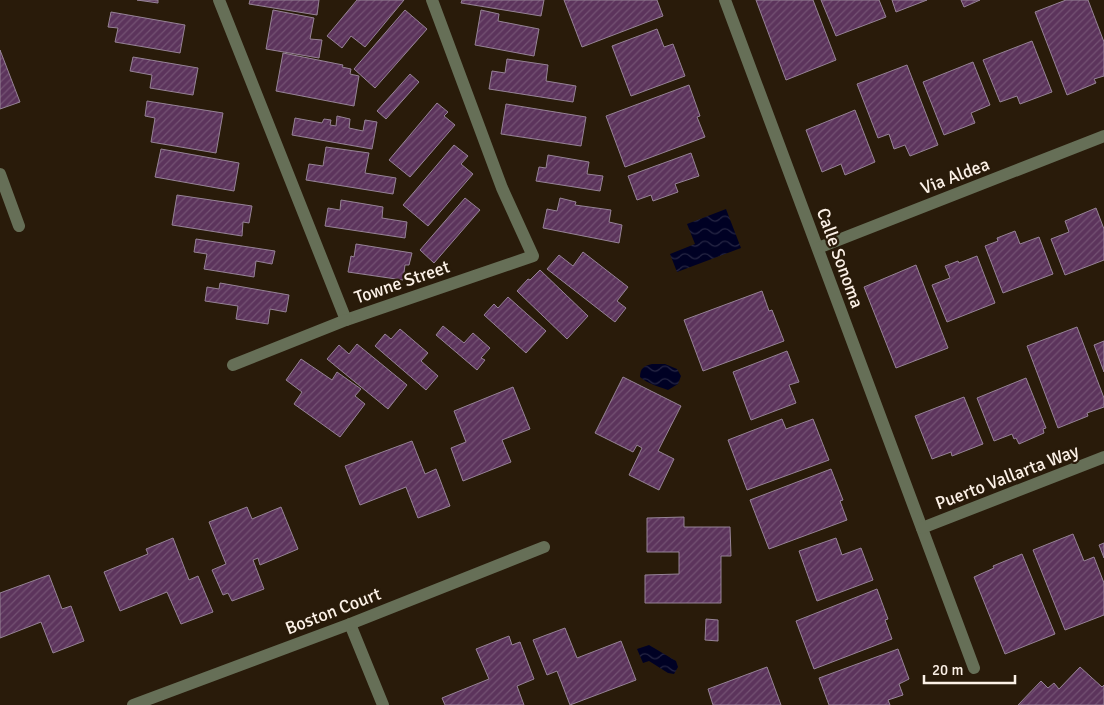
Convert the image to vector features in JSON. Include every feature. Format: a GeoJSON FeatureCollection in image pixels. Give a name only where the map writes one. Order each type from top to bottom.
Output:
{"type":"FeatureCollection","features":[{"type":"Feature","properties":{"kind":"street","name":"Towne Street"},"geometry":{"type":"LineString","coordinates":[[219,0],[346,320],[533,256],[502,188],[432,0]]}},
{"type":"Feature","properties":{"kind":"street","name":"Calle Sonoma"},"geometry":{"type":"LineString","coordinates":[[725,0],[974,668]]}},
{"type":"Feature","properties":{"kind":"street","name":"Via Aldea"},"geometry":{"type":"LineString","coordinates":[[818,248],[1104,136]]}},
{"type":"Feature","properties":{"kind":"street"},"geometry":{"type":"LineString","coordinates":[[0,174],[19,226]]}},
{"type":"Feature","properties":{"kind":"street"},"geometry":{"type":"LineString","coordinates":[[233,364],[346,320]]}},
{"type":"Feature","properties":{"kind":"street","name":"Puerto Vallarta Way"},"geometry":{"type":"LineString","coordinates":[[922,528],[1104,458]]}},
{"type":"Feature","properties":{"kind":"street","name":"Boston Court"},"geometry":{"type":"LineString","coordinates":[[133,705],[350,624],[544,547]]}},
{"type":"Feature","properties":{"kind":"street"},"geometry":{"type":"LineString","coordinates":[[350,624],[383,705]]}},
{"type":"Feature","properties":{"kind":"water"},"geometry":{"type":"Polygon","coordinates":[[[726,209],[741,248],[677,272],[670,254],[695,244],[687,224],[726,209]]]}},
{"type":"Feature","properties":{"kind":"water"},"geometry":{"type":"Polygon","coordinates":[[[652,364],[665,364],[677,369],[681,376],[678,384],[668,390],[640,377],[643,368],[652,364]]]}},
{"type":"Feature","properties":{"kind":"water"},"geometry":{"type":"Polygon","coordinates":[[[649,645],[676,661],[678,667],[674,674],[668,673],[649,661],[643,663],[637,649],[649,645]]]}},
{"type":"Feature","properties":{"kind":"building"},"geometry":{"type":"Polygon","coordinates":[[[137,0],[158,0],[158,3],[137,0]]]}},
{"type":"Feature","properties":{"kind":"building"},"geometry":{"type":"Polygon","coordinates":[[[250,0],[319,0],[317,15],[249,4],[250,0]]]}},
{"type":"Feature","properties":{"kind":"building"},"geometry":{"type":"Polygon","coordinates":[[[357,0],[404,0],[365,47],[351,36],[342,48],[327,36],[357,0]]]}},
{"type":"Feature","properties":{"kind":"building"},"geometry":{"type":"Polygon","coordinates":[[[462,0],[544,0],[541,16],[461,3],[462,0]]]}},
{"type":"Feature","properties":{"kind":"building"},"geometry":{"type":"Polygon","coordinates":[[[564,0],[657,0],[663,16],[582,47],[564,0]]]}},
{"type":"Feature","properties":{"kind":"building"},"geometry":{"type":"Polygon","coordinates":[[[756,0],[813,0],[836,60],[786,80],[756,0]]]}},
{"type":"Feature","properties":{"kind":"building"},"geometry":{"type":"Polygon","coordinates":[[[821,0],[879,0],[886,17],[836,36],[821,0]]]}},
{"type":"Feature","properties":{"kind":"building"},"geometry":{"type":"Polygon","coordinates":[[[892,0],[927,0],[896,12],[892,0]]]}},
{"type":"Feature","properties":{"kind":"building"},"geometry":{"type":"Polygon","coordinates":[[[961,0],[980,0],[964,7],[961,0]]]}},
{"type":"Feature","properties":{"kind":"building"},"geometry":{"type":"Polygon","coordinates":[[[1066,0],[1088,0],[1104,42],[1104,76],[1094,79],[1096,83],[1067,95],[1035,12],[1066,0]]]}},
{"type":"Feature","properties":{"kind":"building"},"geometry":{"type":"Polygon","coordinates":[[[273,10],[314,18],[310,39],[322,40],[319,58],[266,49],[273,10]]]}},
{"type":"Feature","properties":{"kind":"building"},"geometry":{"type":"Polygon","coordinates":[[[405,10],[427,29],[375,88],[354,69],[405,10]]]}},
{"type":"Feature","properties":{"kind":"building"},"geometry":{"type":"Polygon","coordinates":[[[481,10],[499,14],[498,21],[539,29],[534,56],[475,45],[481,10]]]}},
{"type":"Feature","properties":{"kind":"building"},"geometry":{"type":"Polygon","coordinates":[[[111,12],[185,25],[180,53],[115,42],[118,28],[108,27],[111,12]]]}},
{"type":"Feature","properties":{"kind":"building"},"geometry":{"type":"Polygon","coordinates":[[[657,29],[664,47],[673,44],[685,76],[631,96],[612,46],[657,29]]]}},
{"type":"Feature","properties":{"kind":"building"},"geometry":{"type":"Polygon","coordinates":[[[1032,41],[1052,92],[1020,104],[1017,96],[1000,102],[983,60],[1032,41]]]}},
{"type":"Feature","properties":{"kind":"building"},"geometry":{"type":"Polygon","coordinates":[[[0,50],[20,102],[0,109],[0,50]]]}},
{"type":"Feature","properties":{"kind":"building"},"geometry":{"type":"Polygon","coordinates":[[[283,53],[343,65],[342,67],[351,69],[350,74],[359,76],[354,106],[276,91],[283,53]]]}},
{"type":"Feature","properties":{"kind":"building"},"geometry":{"type":"Polygon","coordinates":[[[133,57],[198,68],[193,95],[150,88],[152,75],[130,71],[133,57]]]}},
{"type":"Feature","properties":{"kind":"building"},"geometry":{"type":"Polygon","coordinates":[[[507,59],[548,65],[546,81],[576,86],[573,102],[489,89],[492,71],[505,73],[507,59]]]}},
{"type":"Feature","properties":{"kind":"building"},"geometry":{"type":"Polygon","coordinates":[[[973,62],[990,105],[971,113],[975,123],[944,135],[923,82],[973,62]]]}},
{"type":"Feature","properties":{"kind":"building"},"geometry":{"type":"Polygon","coordinates":[[[907,65],[938,145],[910,156],[905,145],[894,149],[889,134],[878,138],[857,84],[907,65]]]}},
{"type":"Feature","properties":{"kind":"building"},"geometry":{"type":"Polygon","coordinates":[[[410,74],[419,82],[386,119],[377,111],[410,74]]]}},
{"type":"Feature","properties":{"kind":"building"},"geometry":{"type":"Polygon","coordinates":[[[689,85],[700,116],[697,117],[705,137],[625,167],[606,116],[689,85]]]}},
{"type":"Feature","properties":{"kind":"building"},"geometry":{"type":"Polygon","coordinates":[[[147,101],[223,113],[216,153],[151,142],[155,118],[145,116],[147,101]]]}},
{"type":"Feature","properties":{"kind":"building"},"geometry":{"type":"Polygon","coordinates":[[[437,103],[448,112],[444,116],[455,125],[410,177],[389,160],[437,103]]]}},
{"type":"Feature","properties":{"kind":"building"},"geometry":{"type":"Polygon","coordinates":[[[506,104],[586,117],[581,146],[501,134],[506,104]]]}},
{"type":"Feature","properties":{"kind":"building"},"geometry":{"type":"Polygon","coordinates":[[[855,110],[875,162],[845,175],[841,164],[822,172],[806,130],[855,110]]]}},
{"type":"Feature","properties":{"kind":"building"},"geometry":{"type":"Polygon","coordinates":[[[337,116],[350,119],[349,128],[363,131],[365,120],[377,122],[372,149],[292,135],[295,118],[322,123],[324,119],[331,120],[330,125],[336,126],[337,116]]]}},
{"type":"Feature","properties":{"kind":"building"},"geometry":{"type":"Polygon","coordinates":[[[454,145],[468,156],[461,164],[473,174],[428,226],[403,205],[454,145]]]}},
{"type":"Feature","properties":{"kind":"building"},"geometry":{"type":"Polygon","coordinates":[[[326,147],[369,153],[365,173],[396,178],[393,194],[306,180],[309,164],[323,166],[326,147]]]}},
{"type":"Feature","properties":{"kind":"building"},"geometry":{"type":"Polygon","coordinates":[[[161,149],[239,163],[234,191],[155,177],[161,149]]]}},
{"type":"Feature","properties":{"kind":"building"},"geometry":{"type":"Polygon","coordinates":[[[691,153],[699,176],[675,184],[678,192],[653,201],[651,195],[637,200],[628,176],[691,153]]]}},
{"type":"Feature","properties":{"kind":"building"},"geometry":{"type":"Polygon","coordinates":[[[548,155],[589,162],[587,174],[603,176],[600,191],[536,181],[539,167],[546,168],[548,155]]]}},
{"type":"Feature","properties":{"kind":"building"},"geometry":{"type":"Polygon","coordinates":[[[177,195],[252,206],[249,223],[243,222],[242,236],[172,225],[177,195]]]}},
{"type":"Feature","properties":{"kind":"building"},"geometry":{"type":"Polygon","coordinates":[[[465,198],[480,210],[434,263],[420,250],[465,198]]]}},
{"type":"Feature","properties":{"kind":"building"},"geometry":{"type":"Polygon","coordinates":[[[560,198],[576,202],[575,205],[611,210],[609,222],[622,225],[619,243],[543,228],[547,209],[557,211],[560,198]]]}},
{"type":"Feature","properties":{"kind":"building"},"geometry":{"type":"Polygon","coordinates":[[[341,200],[383,207],[382,218],[407,222],[405,238],[325,226],[328,208],[340,210],[341,200]]]}},
{"type":"Feature","properties":{"kind":"building"},"geometry":{"type":"Polygon","coordinates":[[[1096,208],[1104,229],[1104,260],[1065,275],[1051,239],[1069,232],[1065,221],[1096,208]]]}},
{"type":"Feature","properties":{"kind":"building"},"geometry":{"type":"Polygon","coordinates":[[[1015,231],[1020,244],[1039,237],[1053,274],[1003,293],[985,246],[998,241],[997,238],[1015,231]]]}},
{"type":"Feature","properties":{"kind":"building"},"geometry":{"type":"Polygon","coordinates":[[[196,239],[275,251],[272,264],[256,261],[254,277],[204,269],[207,254],[194,252],[196,239]]]}},
{"type":"Feature","properties":{"kind":"building"},"geometry":{"type":"Polygon","coordinates":[[[356,244],[412,253],[409,265],[405,265],[403,280],[348,272],[351,256],[354,257],[356,244]]]}},
{"type":"Feature","properties":{"kind":"building"},"geometry":{"type":"Polygon","coordinates":[[[583,252],[628,287],[617,301],[626,308],[615,322],[547,269],[559,255],[573,266],[583,252]]]}},
{"type":"Feature","properties":{"kind":"building"},"geometry":{"type":"Polygon","coordinates":[[[977,256],[995,303],[947,322],[932,285],[950,278],[945,266],[977,256]]]}},
{"type":"Feature","properties":{"kind":"building"},"geometry":{"type":"Polygon","coordinates":[[[916,265],[948,348],[896,368],[864,287],[916,265]]]}},
{"type":"Feature","properties":{"kind":"building"},"geometry":{"type":"Polygon","coordinates":[[[540,270],[588,316],[567,339],[517,291],[540,270]]]}},
{"type":"Feature","properties":{"kind":"building"},"geometry":{"type":"Polygon","coordinates":[[[220,283],[289,295],[286,312],[270,309],[268,324],[236,319],[238,306],[205,301],[207,287],[219,289],[220,283]]]}},
{"type":"Feature","properties":{"kind":"building"},"geometry":{"type":"Polygon","coordinates":[[[762,291],[769,311],[772,310],[784,341],[703,371],[684,320],[762,291]]]}},
{"type":"Feature","properties":{"kind":"building"},"geometry":{"type":"Polygon","coordinates":[[[508,297],[546,331],[526,353],[484,315],[494,304],[498,308],[508,297]]]}},
{"type":"Feature","properties":{"kind":"building"},"geometry":{"type":"Polygon","coordinates":[[[443,326],[464,343],[473,333],[490,348],[481,358],[485,360],[477,370],[436,335],[443,326]]]}},
{"type":"Feature","properties":{"kind":"building"},"geometry":{"type":"Polygon","coordinates":[[[1077,327],[1104,398],[1104,407],[1087,413],[1088,416],[1058,428],[1027,346],[1077,327]]]}},
{"type":"Feature","properties":{"kind":"building"},"geometry":{"type":"Polygon","coordinates":[[[400,329],[428,353],[421,361],[438,376],[426,390],[375,346],[385,334],[391,339],[400,329]]]}},
{"type":"Feature","properties":{"kind":"building"},"geometry":{"type":"Polygon","coordinates":[[[1104,341],[1104,372],[1094,345],[1104,341]]]}},
{"type":"Feature","properties":{"kind":"building"},"geometry":{"type":"Polygon","coordinates":[[[357,344],[407,385],[388,409],[327,359],[339,345],[349,354],[357,344]]]}},
{"type":"Feature","properties":{"kind":"building"},"geometry":{"type":"Polygon","coordinates":[[[787,351],[799,382],[789,385],[796,403],[751,420],[733,372],[787,351]]]}},
{"type":"Feature","properties":{"kind":"building"},"geometry":{"type":"Polygon","coordinates":[[[301,359],[332,380],[337,372],[361,389],[355,396],[365,404],[340,437],[294,404],[302,392],[286,380],[301,359]]]}},
{"type":"Feature","properties":{"kind":"building"},"geometry":{"type":"Polygon","coordinates":[[[623,377],[681,406],[658,451],[674,459],[659,490],[629,475],[642,448],[637,445],[633,452],[595,433],[623,377]]]}},
{"type":"Feature","properties":{"kind":"building"},"geometry":{"type":"Polygon","coordinates":[[[1026,378],[1046,428],[1043,429],[1044,433],[1019,444],[1012,434],[994,441],[977,398],[1026,378]]]}},
{"type":"Feature","properties":{"kind":"building"},"geometry":{"type":"Polygon","coordinates":[[[513,387],[530,429],[502,440],[511,462],[463,481],[451,448],[466,442],[454,411],[513,387]]]}},
{"type":"Feature","properties":{"kind":"building"},"geometry":{"type":"Polygon","coordinates":[[[964,397],[983,444],[952,456],[951,452],[932,459],[915,416],[964,397]]]}},
{"type":"Feature","properties":{"kind":"building"},"geometry":{"type":"Polygon","coordinates":[[[782,419],[786,429],[813,419],[829,460],[747,490],[728,440],[782,419]]]}},
{"type":"Feature","properties":{"kind":"building"},"geometry":{"type":"Polygon","coordinates":[[[412,441],[425,474],[436,469],[450,506],[418,518],[406,487],[360,505],[345,466],[412,441]]]}},
{"type":"Feature","properties":{"kind":"building"},"geometry":{"type":"Polygon","coordinates":[[[831,469],[843,500],[840,501],[847,520],[769,549],[750,500],[831,469]]]}},
{"type":"Feature","properties":{"kind":"building"},"geometry":{"type":"Polygon","coordinates":[[[247,507],[252,519],[281,507],[298,549],[260,565],[258,558],[253,560],[264,589],[232,601],[228,593],[223,595],[212,570],[226,564],[209,522],[247,507]]]}},
{"type":"Feature","properties":{"kind":"building"},"geometry":{"type":"Polygon","coordinates":[[[684,517],[684,527],[730,527],[731,556],[721,556],[721,603],[645,603],[645,575],[679,574],[679,552],[647,552],[647,518],[684,517]]]}},
{"type":"Feature","properties":{"kind":"building"},"geometry":{"type":"Polygon","coordinates":[[[1073,534],[1084,561],[1094,557],[1104,583],[1104,615],[1065,630],[1033,550],[1073,534]]]}},
{"type":"Feature","properties":{"kind":"building"},"geometry":{"type":"Polygon","coordinates":[[[173,538],[189,580],[198,576],[213,612],[181,624],[167,592],[120,611],[104,572],[148,554],[146,549],[173,538]]]}},
{"type":"Feature","properties":{"kind":"building"},"geometry":{"type":"Polygon","coordinates":[[[836,538],[842,555],[861,548],[873,580],[817,601],[799,551],[836,538]]]}},
{"type":"Feature","properties":{"kind":"building"},"geometry":{"type":"Polygon","coordinates":[[[1104,543],[1104,558],[1099,545],[1104,543]]]}},
{"type":"Feature","properties":{"kind":"building"},"geometry":{"type":"Polygon","coordinates":[[[1022,554],[1055,634],[1005,654],[974,577],[994,568],[993,566],[1022,554]]]}},
{"type":"Feature","properties":{"kind":"building"},"geometry":{"type":"Polygon","coordinates":[[[49,575],[62,609],[71,606],[84,641],[53,653],[41,622],[0,638],[0,593],[49,575]]]}},
{"type":"Feature","properties":{"kind":"building"},"geometry":{"type":"Polygon","coordinates":[[[877,589],[888,619],[885,620],[892,639],[814,669],[796,621],[877,589]]]}},
{"type":"Feature","properties":{"kind":"building"},"geometry":{"type":"Polygon","coordinates":[[[706,619],[718,620],[718,641],[705,640],[706,619]]]}},
{"type":"Feature","properties":{"kind":"building"},"geometry":{"type":"Polygon","coordinates":[[[565,628],[577,658],[621,641],[636,680],[570,705],[557,671],[547,675],[533,640],[565,628]]]}},
{"type":"Feature","properties":{"kind":"building"},"geometry":{"type":"Polygon","coordinates":[[[509,636],[512,645],[520,642],[534,679],[517,686],[524,705],[445,705],[442,698],[489,679],[476,649],[509,636]]]}},
{"type":"Feature","properties":{"kind":"building"},"geometry":{"type":"Polygon","coordinates":[[[898,649],[909,679],[899,684],[903,695],[888,700],[890,705],[829,705],[819,678],[898,649]]]}},
{"type":"Feature","properties":{"kind":"building"},"geometry":{"type":"Polygon","coordinates":[[[767,667],[781,705],[713,705],[708,689],[767,667]]]}},
{"type":"Feature","properties":{"kind":"building"},"geometry":{"type":"Polygon","coordinates":[[[1080,667],[1102,687],[1104,685],[1104,705],[1018,705],[1041,681],[1048,688],[1054,683],[1059,689],[1080,667]]]}}]}
